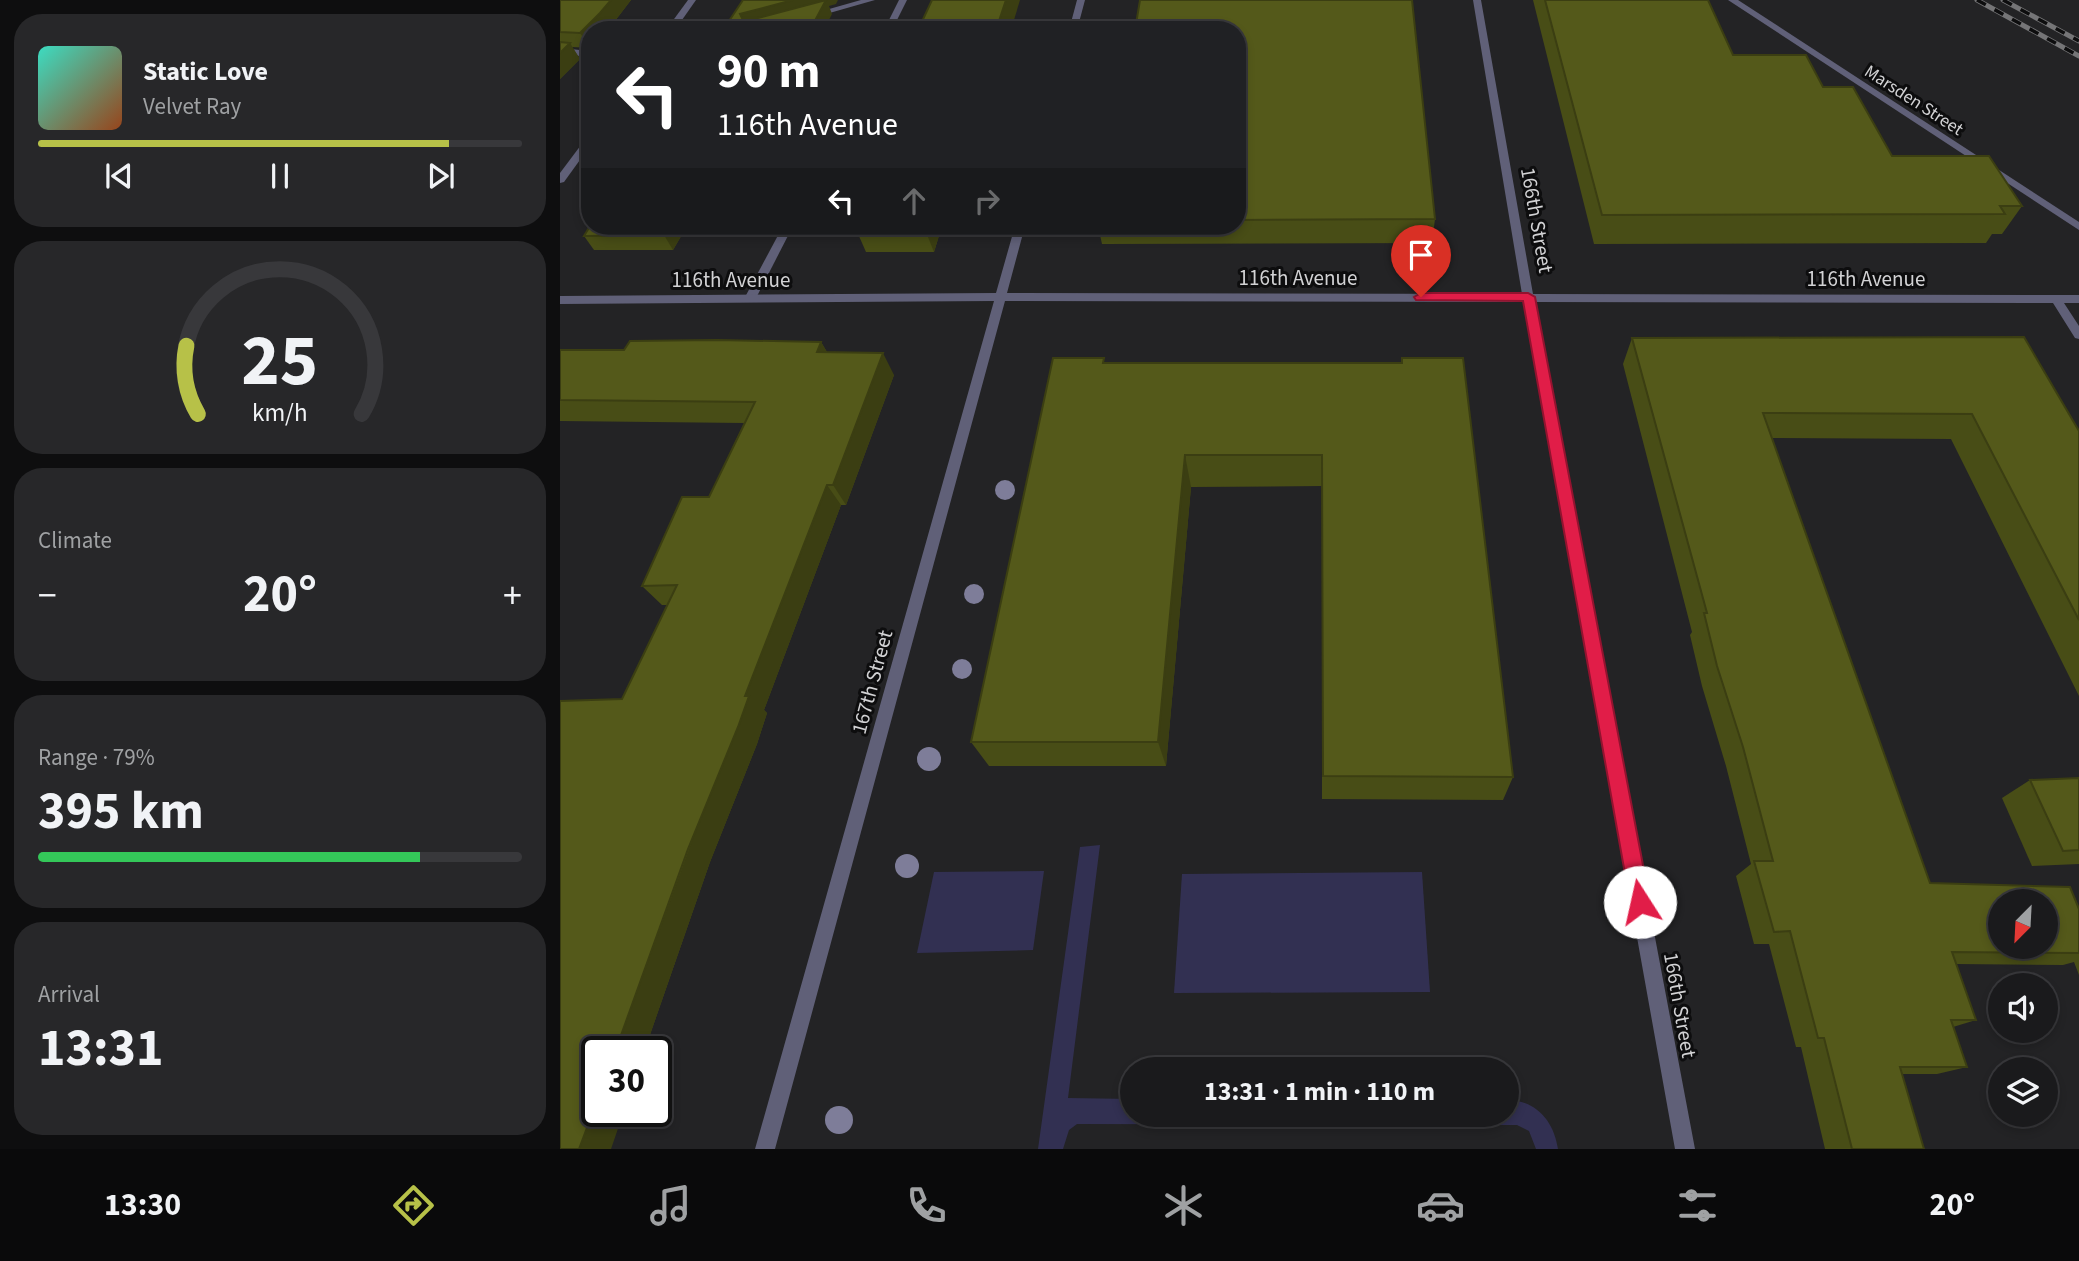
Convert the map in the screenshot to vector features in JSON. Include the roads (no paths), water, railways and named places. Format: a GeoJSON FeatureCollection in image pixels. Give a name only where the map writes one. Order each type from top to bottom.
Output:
{"type":"FeatureCollection","features":[{"type":"Feature","properties":{"kind":"street"},"geometry":{"type":"LineString","coordinates":[[677,21],[692,0]]}},
{"type":"Feature","properties":{"kind":"street"},"geometry":{"type":"LineString","coordinates":[[805,17],[871,0]]}},
{"type":"Feature","properties":{"kind":"street"},"geometry":{"type":"LineString","coordinates":[[892,21],[903,0]]}},
{"type":"Feature","properties":{"kind":"street"},"geometry":{"type":"LineString","coordinates":[[1075,21],[1081,0]]}},
{"type":"Feature","properties":{"kind":"street","name":"166th Street"},"geometry":{"type":"LineString","coordinates":[[1478,0],[1528,297],[1685,1149]]}},
{"type":"Feature","properties":{"kind":"street","name":"Marsden Street"},"geometry":{"type":"LineString","coordinates":[[1732,0],[2079,227]]}},
{"type":"Feature","properties":{"kind":"street"},"geometry":{"type":"LineString","coordinates":[[560,51],[581,53]]}},
{"type":"Feature","properties":{"kind":"street"},"geometry":{"type":"LineString","coordinates":[[560,180],[581,151]]}},
{"type":"Feature","properties":{"kind":"street"},"geometry":{"type":"LineString","coordinates":[[750,299],[783,235]]}},
{"type":"Feature","properties":{"kind":"street","name":"167th Street"},"geometry":{"type":"LineString","coordinates":[[765,1149],[1018,235]]}},
{"type":"Feature","properties":{"kind":"street","name":"116th Avenue"},"geometry":{"type":"LineString","coordinates":[[560,300],[1001,297],[2079,299]]}},
{"type":"Feature","properties":{"kind":"street"},"geometry":{"type":"LineString","coordinates":[[2056,299],[2079,335]]}},
{"type":"Feature","properties":{"kind":"railway"},"geometry":{"type":"LineString","coordinates":[[1977,0],[2079,56]]}},
{"type":"Feature","properties":{"kind":"railway"},"geometry":{"type":"LineString","coordinates":[[2003,0],[2079,41]]}}]}
